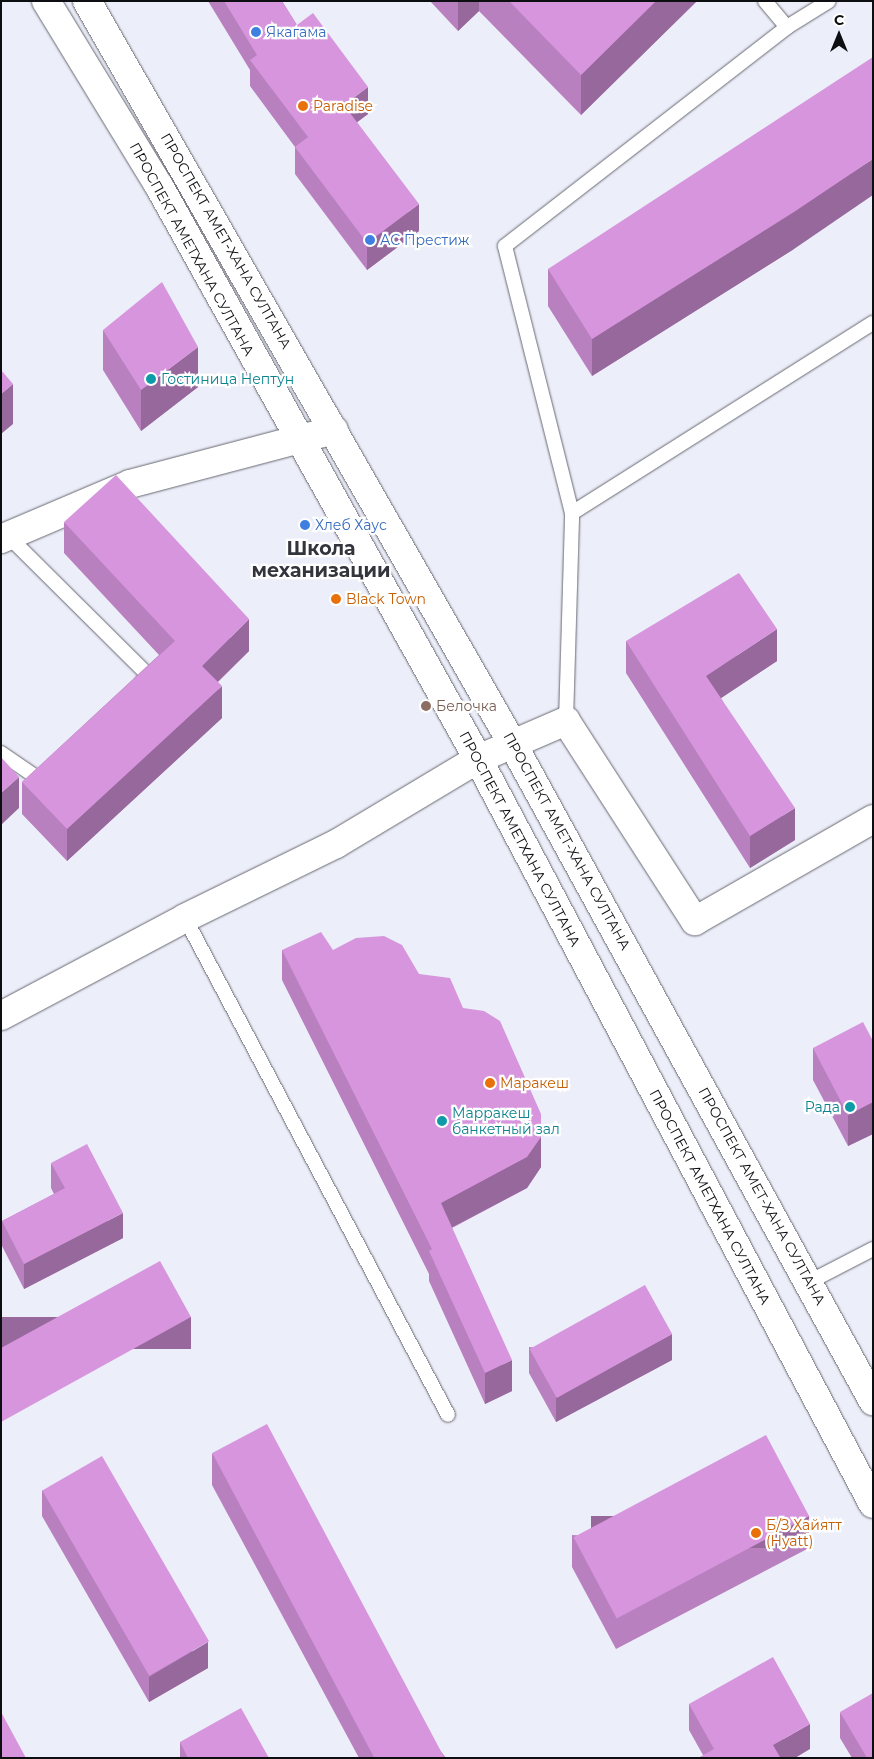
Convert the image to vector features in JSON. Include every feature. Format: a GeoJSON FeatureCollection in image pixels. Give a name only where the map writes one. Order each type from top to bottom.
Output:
{"type":"FeatureCollection","features":[{"type":"Feature","properties":{"kind":"main road","name":"ПРОСПЕКТ АМЕТХАНА СУЛТАНА"},"geometry":{"type":"LineString","coordinates":[[46,1],[159,186],[298,441],[478,759],[873,1504]]}},
{"type":"Feature","properties":{"kind":"main road","name":"ПРОСПЕКТ АМЕТ-ХАНА СУЛТАНА"},"geometry":{"type":"LineString","coordinates":[[87,1],[512,743],[873,1401]]}},
{"type":"Feature","properties":{"kind":"main road"},"geometry":{"type":"LineString","coordinates":[[3,535],[130,484],[334,430]]}},
{"type":"Feature","properties":{"kind":"main road"},"geometry":{"type":"LineString","coordinates":[[1,1016],[185,918],[336,844],[478,759],[566,721],[695,921],[873,819]]}},
{"type":"Feature","properties":{"kind":"lane"},"geometry":{"type":"LineString","coordinates":[[765,1],[787,27]]}},
{"type":"Feature","properties":{"kind":"lane"},"geometry":{"type":"LineString","coordinates":[[566,721],[572,513],[505,246],[787,27],[829,1]]}},
{"type":"Feature","properties":{"kind":"lane"},"geometry":{"type":"LineString","coordinates":[[572,513],[873,323]]}},
{"type":"Feature","properties":{"kind":"lane"},"geometry":{"type":"LineString","coordinates":[[3,535],[149,676],[128,695]]}},
{"type":"Feature","properties":{"kind":"lane"},"geometry":{"type":"LineString","coordinates":[[1,753],[39,779],[53,766]]}},
{"type":"Feature","properties":{"kind":"lane"},"geometry":{"type":"LineString","coordinates":[[185,918],[448,1415]]}},
{"type":"Feature","properties":{"kind":"lane"},"geometry":{"type":"LineString","coordinates":[[809,1282],[873,1249]]}},
{"type":"Feature","properties":{"kind":"building"},"geometry":{"type":"Polygon","coordinates":[[[224,1],[282,1],[297,25],[313,13],[368,87],[344,105],[419,204],[367,243],[295,147],[308,137],[250,60],[257,55],[224,1]]]}},
{"type":"Feature","properties":{"kind":"building"},"geometry":{"type":"Polygon","coordinates":[[[509,1],[656,1],[581,75],[509,1]]]}},
{"type":"Feature","properties":{"kind":"building"},"geometry":{"type":"Polygon","coordinates":[[[873,57],[873,159],[794,212],[592,339],[548,269],[873,57]]]}},
{"type":"Feature","properties":{"kind":"building"},"geometry":{"type":"Polygon","coordinates":[[[162,282],[198,347],[141,390],[103,330],[162,282]]]}},
{"type":"Feature","properties":{"kind":"building"},"geometry":{"type":"Polygon","coordinates":[[[1,370],[13,384],[1,394],[1,370]]]}},
{"type":"Feature","properties":{"kind":"building"},"geometry":{"type":"Polygon","coordinates":[[[116,475],[249,619],[202,666],[222,686],[67,829],[22,782],[175,641],[64,522],[116,475]]]}},
{"type":"Feature","properties":{"kind":"building"},"geometry":{"type":"Polygon","coordinates":[[[739,573],[777,629],[706,676],[795,808],[750,836],[626,641],[739,573]]]}},
{"type":"Feature","properties":{"kind":"building"},"geometry":{"type":"Polygon","coordinates":[[[1,757],[19,777],[1,793],[1,757]]]}},
{"type":"Feature","properties":{"kind":"building","name":"Марракеш банкетный зал"},"geometry":{"type":"Polygon","coordinates":[[[321,932],[333,950],[356,938],[384,936],[402,945],[419,974],[450,978],[463,1008],[484,1011],[500,1021],[541,1114],[541,1137],[527,1157],[441,1203],[512,1360],[485,1373],[429,1251],[432,1249],[282,950],[321,932]]]}},
{"type":"Feature","properties":{"kind":"building"},"geometry":{"type":"Polygon","coordinates":[[[863,1022],[873,1041],[873,1102],[848,1115],[813,1048],[863,1022]]]}},
{"type":"Feature","properties":{"kind":"building"},"geometry":{"type":"Polygon","coordinates":[[[87,1144],[123,1213],[24,1264],[2,1221],[65,1188],[51,1163],[87,1144]]]}},
{"type":"Feature","properties":{"kind":"building"},"geometry":{"type":"Polygon","coordinates":[[[160,1261],[191,1317],[1,1422],[1,1348],[160,1261]]]}},
{"type":"Feature","properties":{"kind":"building"},"geometry":{"type":"Polygon","coordinates":[[[645,1285],[672,1334],[557,1398],[530,1349],[645,1285]]]}},
{"type":"Feature","properties":{"kind":"building"},"geometry":{"type":"Polygon","coordinates":[[[267,1424],[445,1758],[374,1758],[212,1453],[267,1424]]]}},
{"type":"Feature","properties":{"kind":"building"},"geometry":{"type":"Polygon","coordinates":[[[766,1435],[809,1516],[617,1619],[574,1537],[766,1435]]]}},
{"type":"Feature","properties":{"kind":"building"},"geometry":{"type":"Polygon","coordinates":[[[102,1456],[209,1641],[149,1676],[42,1490],[102,1456]]]}},
{"type":"Feature","properties":{"kind":"building"},"geometry":{"type":"Polygon","coordinates":[[[773,1657],[810,1724],[773,1745],[780,1757],[778,1758],[698,1758],[714,1749],[689,1704],[773,1657]]]}},
{"type":"Feature","properties":{"kind":"building"},"geometry":{"type":"Polygon","coordinates":[[[873,1693],[873,1758],[867,1758],[840,1712],[873,1693]]]}},
{"type":"Feature","properties":{"kind":"building"},"geometry":{"type":"Polygon","coordinates":[[[241,1708],[269,1758],[188,1758],[180,1742],[241,1708]]]}},
{"type":"Feature","properties":{"kind":"building"},"geometry":{"type":"Polygon","coordinates":[[[1,1712],[26,1758],[1,1758],[1,1712]]]}},
{"type":"Feature","properties":{"kind":"place","name":"Якагама"},"geometry":{"type":"Point","coordinates":[256,32]}},
{"type":"Feature","properties":{"kind":"place","name":"Paradise"},"geometry":{"type":"Point","coordinates":[303,106]}},
{"type":"Feature","properties":{"kind":"place","name":"АС Престиж"},"geometry":{"type":"Point","coordinates":[370,240]}},
{"type":"Feature","properties":{"kind":"place","name":"Гостиница Нептун"},"geometry":{"type":"Point","coordinates":[151,379]}},
{"type":"Feature","properties":{"kind":"place","name":"Хлеб Хаус"},"geometry":{"type":"Point","coordinates":[305,525]}},
{"type":"Feature","properties":{"kind":"place","name":"Black Town"},"geometry":{"type":"Point","coordinates":[336,599]}},
{"type":"Feature","properties":{"kind":"place","name":"Белочка"},"geometry":{"type":"Point","coordinates":[426,706]}},
{"type":"Feature","properties":{"kind":"place","name":"Маракеш"},"geometry":{"type":"Point","coordinates":[490,1083]}},
{"type":"Feature","properties":{"kind":"place","name":"Рада"},"geometry":{"type":"Point","coordinates":[850,1107]}},
{"type":"Feature","properties":{"kind":"place","name":"Марракеш банкетный зал"},"geometry":{"type":"Point","coordinates":[442,1121]}},
{"type":"Feature","properties":{"kind":"place","name":"Б/З Хайятт (Hyatt)"},"geometry":{"type":"Point","coordinates":[756,1533]}},
{"type":"Feature","properties":{"kind":"district","name":"Школа механизации"},"geometry":{"type":"Point","coordinates":[321,560]}}]}
